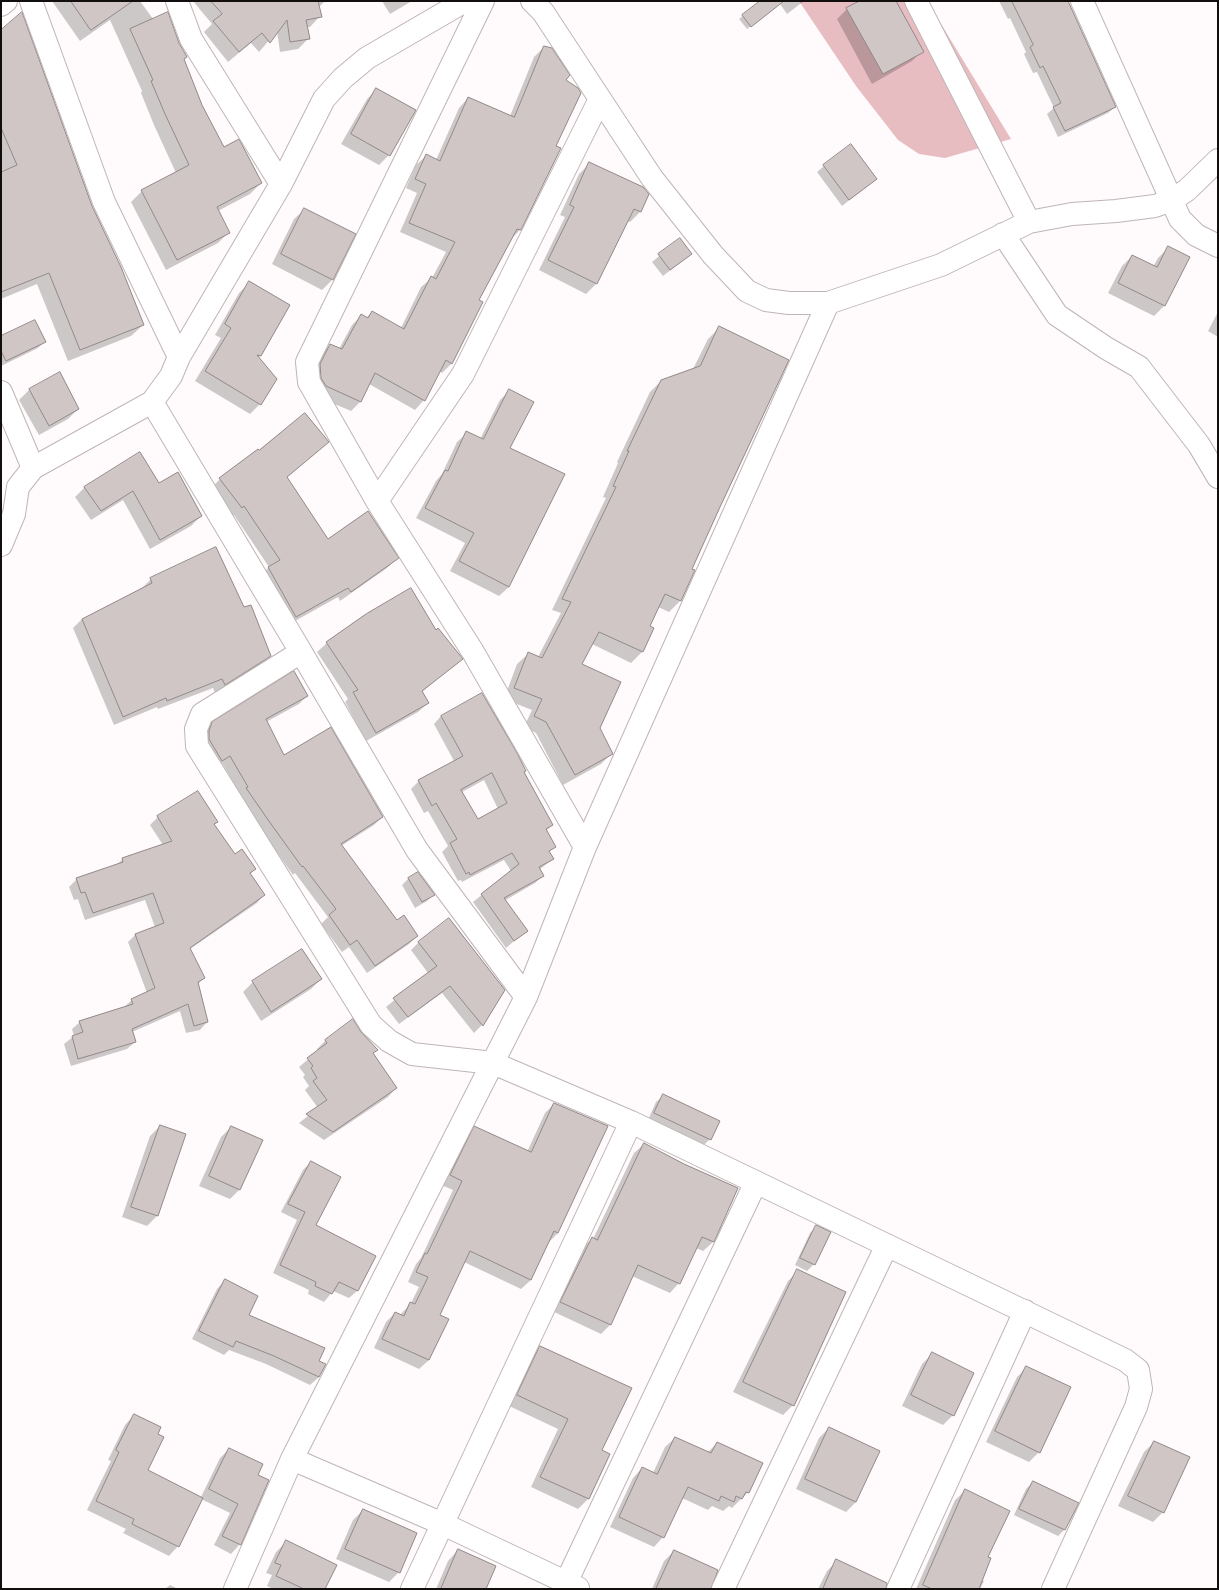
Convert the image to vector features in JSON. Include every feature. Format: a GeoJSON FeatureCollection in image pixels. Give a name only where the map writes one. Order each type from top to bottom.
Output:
{"type":"FeatureCollection","features":[{"type":"Feature","properties":{"kind":"street"},"geometry":{"type":"LineString","coordinates":[[1,5],[6,1]]}},
{"type":"Feature","properties":{"kind":"street"},"geometry":{"type":"LineString","coordinates":[[32,1],[104,202],[179,357]]}},
{"type":"Feature","properties":{"kind":"street"},"geometry":{"type":"LineString","coordinates":[[177,1],[191,39],[282,184]]}},
{"type":"Feature","properties":{"kind":"street"},"geometry":{"type":"LineString","coordinates":[[1,544],[14,514],[18,487],[33,468],[152,402],[171,376],[179,357],[282,184],[324,99],[343,78],[366,58],[465,1]]}},
{"type":"Feature","properties":{"kind":"street"},"geometry":{"type":"LineString","coordinates":[[483,1],[307,362],[309,382],[377,501],[473,652],[585,847]]}},
{"type":"Feature","properties":{"kind":"street"},"geometry":{"type":"LineString","coordinates":[[532,1],[543,12],[652,178],[713,256],[746,291],[766,300],[789,303],[828,303],[941,264],[1029,222],[1072,214],[1147,207],[1172,200],[1187,190],[1218,160]]}},
{"type":"Feature","properties":{"kind":"street"},"geometry":{"type":"LineString","coordinates":[[916,1],[1029,222]]}},
{"type":"Feature","properties":{"kind":"street"},"geometry":{"type":"LineString","coordinates":[[1082,1],[1180,219],[1196,235],[1218,246]]}},
{"type":"Feature","properties":{"kind":"street"},"geometry":{"type":"LineString","coordinates":[[377,501],[463,374],[600,99]]}},
{"type":"Feature","properties":{"kind":"street"},"geometry":{"type":"LineString","coordinates":[[1003,234],[1057,315],[1106,348],[1139,367],[1199,445],[1218,477]]}},
{"type":"Feature","properties":{"kind":"street"},"geometry":{"type":"LineString","coordinates":[[235,1589],[292,1459],[526,998],[585,847],[828,303]]}},
{"type":"Feature","properties":{"kind":"street"},"geometry":{"type":"LineString","coordinates":[[1,392],[33,468]]}},
{"type":"Feature","properties":{"kind":"street"},"geometry":{"type":"LineString","coordinates":[[152,402],[417,850],[526,998]]}},
{"type":"Feature","properties":{"kind":"street"},"geometry":{"type":"LineString","coordinates":[[301,652],[202,714],[196,729],[197,746],[371,1025],[388,1041],[412,1054],[493,1063],[631,1122],[1126,1360],[1138,1370],[1141,1389],[1136,1407],[1053,1589]]}},
{"type":"Feature","properties":{"kind":"street"},"geometry":{"type":"LineString","coordinates":[[412,1589],[631,1122]]}},
{"type":"Feature","properties":{"kind":"street"},"geometry":{"type":"LineString","coordinates":[[292,1459],[443,1524],[570,1587],[756,1182]]}},
{"type":"Feature","properties":{"kind":"street"},"geometry":{"type":"LineString","coordinates":[[723,1589],[888,1245]]}},
{"type":"Feature","properties":{"kind":"street"},"geometry":{"type":"LineString","coordinates":[[898,1589],[1025,1311]]}},
{"type":"Feature","properties":{"kind":"shaded area"},"geometry":{"type":"Polygon","coordinates":[[[799,1],[927,1],[1011,139],[945,158],[919,154],[898,140],[856,86],[799,1]]]}},
{"type":"Feature","properties":{"kind":"building"},"geometry":{"type":"Polygon","coordinates":[[[71,1],[133,1],[91,30],[71,1]]]}},
{"type":"Feature","properties":{"kind":"building"},"geometry":{"type":"Polygon","coordinates":[[[211,1],[318,1],[322,17],[306,20],[310,39],[290,42],[287,20],[270,43],[262,33],[239,52],[213,21],[222,14],[211,1]]]}},
{"type":"Feature","properties":{"kind":"building"},"geometry":{"type":"Polygon","coordinates":[[[760,1],[784,1],[751,27],[742,15],[760,1]]]}},
{"type":"Feature","properties":{"kind":"building"},"geometry":{"type":"Polygon","coordinates":[[[860,1],[896,1],[924,52],[883,74],[846,8],[860,1]]]}},
{"type":"Feature","properties":{"kind":"building"},"geometry":{"type":"Polygon","coordinates":[[[1012,1],[1068,1],[1116,107],[1065,131],[1053,107],[1061,103],[1043,66],[1040,68],[1030,47],[1033,45],[1012,1]]]}},
{"type":"Feature","properties":{"kind":"building"},"geometry":{"type":"Polygon","coordinates":[[[22,12],[92,206],[121,267],[144,325],[80,350],[49,273],[1,292],[1,172],[17,165],[1,128],[1,30],[22,12]]]}},
{"type":"Feature","properties":{"kind":"building"},"geometry":{"type":"Polygon","coordinates":[[[168,12],[179,43],[187,57],[184,59],[202,105],[224,147],[239,139],[262,183],[217,207],[230,233],[177,260],[141,190],[189,165],[165,114],[151,81],[153,80],[130,29],[168,12]]]}},
{"type":"Feature","properties":{"kind":"building"},"geometry":{"type":"Polygon","coordinates":[[[544,46],[552,48],[570,75],[566,80],[578,88],[581,93],[556,146],[561,148],[521,230],[517,229],[479,300],[483,302],[452,364],[446,360],[425,401],[375,373],[361,402],[326,386],[321,378],[320,364],[330,344],[342,349],[361,314],[368,318],[372,311],[404,329],[431,276],[436,279],[455,242],[409,223],[426,184],[415,179],[426,154],[440,161],[468,97],[514,117],[544,46]]]}},
{"type":"Feature","properties":{"kind":"building"},"geometry":{"type":"Polygon","coordinates":[[[376,88],[416,110],[390,156],[351,134],[376,88]]]}},
{"type":"Feature","properties":{"kind":"building"},"geometry":{"type":"Polygon","coordinates":[[[851,144],[877,179],[849,200],[823,165],[851,144]]]}},
{"type":"Feature","properties":{"kind":"building"},"geometry":{"type":"Polygon","coordinates":[[[589,162],[643,187],[649,194],[641,212],[634,209],[597,284],[548,260],[574,207],[570,205],[589,162]]]}},
{"type":"Feature","properties":{"kind":"building"},"geometry":{"type":"Polygon","coordinates":[[[304,208],[356,234],[333,280],[281,254],[304,208]]]}},
{"type":"Feature","properties":{"kind":"building"},"geometry":{"type":"Polygon","coordinates":[[[680,238],[692,254],[670,270],[658,254],[680,238]]]}},
{"type":"Feature","properties":{"kind":"building"},"geometry":{"type":"Polygon","coordinates":[[[1168,246],[1190,257],[1165,306],[1118,283],[1132,255],[1157,267],[1168,246]]]}},
{"type":"Feature","properties":{"kind":"building"},"geometry":{"type":"Polygon","coordinates":[[[249,281],[290,305],[261,356],[257,355],[277,379],[261,405],[205,371],[231,328],[225,324],[249,281]]]}},
{"type":"Feature","properties":{"kind":"building"},"geometry":{"type":"Polygon","coordinates":[[[35,320],[46,342],[6,361],[1,351],[1,336],[35,320]]]}},
{"type":"Feature","properties":{"kind":"building"},"geometry":{"type":"Polygon","coordinates":[[[719,326],[789,360],[692,569],[695,570],[681,601],[665,594],[650,626],[654,628],[643,652],[599,632],[582,664],[621,682],[600,728],[613,754],[575,775],[546,722],[534,716],[542,699],[514,688],[528,652],[542,658],[571,602],[562,599],[616,487],[613,486],[629,451],[627,451],[661,380],[700,366],[719,326]]]}},
{"type":"Feature","properties":{"kind":"building"},"geometry":{"type":"Polygon","coordinates":[[[60,372],[79,409],[49,426],[29,389],[60,372]]]}},
{"type":"Feature","properties":{"kind":"building"},"geometry":{"type":"Polygon","coordinates":[[[509,389],[534,402],[510,448],[565,474],[509,587],[459,561],[474,533],[425,508],[445,470],[448,471],[466,431],[483,439],[509,389]]]}},
{"type":"Feature","properties":{"kind":"building"},"geometry":{"type":"Polygon","coordinates":[[[305,413],[329,442],[287,477],[328,539],[368,511],[399,558],[351,592],[348,588],[296,617],[268,567],[280,560],[244,506],[242,508],[219,478],[258,449],[259,450],[305,413]]]}},
{"type":"Feature","properties":{"kind":"building"},"geometry":{"type":"Polygon","coordinates":[[[140,452],[159,483],[178,472],[202,516],[160,540],[133,491],[101,511],[84,487],[140,452]]]}},
{"type":"Feature","properties":{"kind":"building"},"geometry":{"type":"Polygon","coordinates":[[[216,547],[244,607],[251,605],[271,656],[225,685],[222,679],[167,701],[166,698],[123,717],[82,619],[152,583],[150,578],[216,547]]]}},
{"type":"Feature","properties":{"kind":"building"},"geometry":{"type":"Polygon","coordinates":[[[411,588],[436,630],[438,628],[463,659],[422,691],[429,703],[376,733],[353,692],[358,690],[326,642],[366,614],[411,588]]]}},
{"type":"Feature","properties":{"kind":"building"},"geometry":{"type":"Polygon","coordinates":[[[294,671],[308,696],[266,719],[284,755],[331,727],[383,817],[341,844],[397,920],[404,915],[418,936],[375,966],[357,940],[350,945],[329,915],[336,909],[303,866],[302,867],[246,788],[248,787],[230,756],[222,761],[209,739],[209,731],[212,722],[294,671]]]}},
{"type":"Feature","properties":{"kind":"building"},"geometry":{"type":"Polygon","coordinates":[[[482,693],[516,751],[526,771],[524,772],[553,825],[546,829],[556,847],[549,851],[554,859],[539,867],[544,876],[504,898],[528,931],[514,941],[481,894],[519,864],[512,853],[470,875],[469,872],[466,874],[450,843],[457,839],[436,803],[432,806],[418,780],[463,756],[441,716],[482,693]],[[492,773],[461,790],[478,819],[507,803],[492,773]]]}},
{"type":"Feature","properties":{"kind":"building"},"geometry":{"type":"Polygon","coordinates":[[[198,791],[218,822],[214,824],[235,854],[242,849],[256,869],[250,873],[265,895],[190,948],[205,978],[198,982],[208,1022],[194,1026],[188,1004],[132,1029],[136,1042],[78,1059],[72,1036],[83,1032],[79,1021],[133,1004],[131,999],[155,988],[135,934],[164,923],[153,893],[93,913],[85,892],[81,893],[76,878],[123,862],[122,858],[172,841],[157,816],[198,791]]]}},
{"type":"Feature","properties":{"kind":"building"},"geometry":{"type":"Polygon","coordinates":[[[418,872],[435,895],[422,902],[408,878],[418,872]]]}},
{"type":"Feature","properties":{"kind":"building"},"geometry":{"type":"Polygon","coordinates":[[[449,918],[505,990],[483,1026],[450,986],[408,1017],[393,998],[437,966],[418,942],[449,918]]]}},
{"type":"Feature","properties":{"kind":"building"},"geometry":{"type":"Polygon","coordinates":[[[302,949],[322,979],[271,1012],[252,981],[302,949]]]}},
{"type":"Feature","properties":{"kind":"building"},"geometry":{"type":"Polygon","coordinates":[[[353,1019],[361,1032],[378,1050],[373,1053],[397,1088],[333,1132],[306,1114],[327,1100],[313,1081],[317,1078],[311,1068],[313,1066],[307,1058],[327,1043],[325,1040],[353,1019]]]}},
{"type":"Feature","properties":{"kind":"building"},"geometry":{"type":"Polygon","coordinates":[[[663,1094],[720,1121],[711,1140],[654,1113],[663,1094]]]}},
{"type":"Feature","properties":{"kind":"building"},"geometry":{"type":"Polygon","coordinates":[[[554,1103],[608,1126],[558,1233],[554,1231],[531,1280],[470,1251],[440,1315],[449,1319],[429,1360],[382,1339],[395,1312],[404,1316],[410,1302],[415,1304],[428,1277],[416,1272],[425,1253],[427,1254],[462,1181],[450,1175],[474,1126],[531,1152],[554,1103]]]}},
{"type":"Feature","properties":{"kind":"building"},"geometry":{"type":"Polygon","coordinates":[[[160,1125],[186,1134],[158,1216],[131,1207],[160,1125]]]}},
{"type":"Feature","properties":{"kind":"building"},"geometry":{"type":"Polygon","coordinates":[[[231,1126],[263,1140],[240,1190],[209,1176],[231,1126]]]}},
{"type":"Feature","properties":{"kind":"building"},"geometry":{"type":"Polygon","coordinates":[[[644,1143],[684,1164],[738,1188],[714,1242],[702,1237],[680,1284],[638,1265],[611,1325],[560,1302],[592,1237],[597,1240],[644,1143]]]}},
{"type":"Feature","properties":{"kind":"building"},"geometry":{"type":"Polygon","coordinates":[[[311,1161],[341,1177],[316,1225],[376,1256],[358,1291],[339,1282],[332,1294],[315,1286],[316,1282],[280,1265],[305,1212],[288,1204],[311,1161]]]}},
{"type":"Feature","properties":{"kind":"building"},"geometry":{"type":"Polygon","coordinates":[[[816,1225],[831,1232],[815,1265],[800,1258],[816,1225]]]}},
{"type":"Feature","properties":{"kind":"building"},"geometry":{"type":"Polygon","coordinates":[[[797,1269],[846,1292],[794,1406],[743,1382],[797,1269]]]}},
{"type":"Feature","properties":{"kind":"building"},"geometry":{"type":"Polygon","coordinates":[[[225,1279],[258,1296],[249,1315],[325,1348],[319,1361],[326,1364],[319,1377],[274,1356],[236,1341],[233,1347],[199,1331],[225,1279]]]}},
{"type":"Feature","properties":{"kind":"building"},"geometry":{"type":"Polygon","coordinates":[[[540,1346],[632,1388],[602,1450],[610,1454],[589,1499],[540,1477],[568,1419],[517,1395],[540,1346]]]}},
{"type":"Feature","properties":{"kind":"building"},"geometry":{"type":"Polygon","coordinates":[[[932,1352],[974,1373],[954,1416],[911,1395],[932,1352]]]}},
{"type":"Feature","properties":{"kind":"building"},"geometry":{"type":"Polygon","coordinates":[[[1026,1366],[1071,1387],[1040,1453],[995,1431],[1026,1366]]]}},
{"type":"Feature","properties":{"kind":"building"},"geometry":{"type":"Polygon","coordinates":[[[134,1414],[161,1427],[158,1434],[164,1437],[148,1470],[203,1498],[179,1547],[132,1524],[134,1519],[96,1501],[119,1452],[116,1450],[134,1414]]]}},
{"type":"Feature","properties":{"kind":"building"},"geometry":{"type":"Polygon","coordinates":[[[829,1427],[880,1451],[856,1502],[805,1479],[829,1427]]]}},
{"type":"Feature","properties":{"kind":"building"},"geometry":{"type":"Polygon","coordinates":[[[675,1437],[711,1453],[717,1442],[763,1463],[749,1493],[746,1492],[742,1499],[736,1496],[734,1502],[721,1496],[719,1501],[688,1487],[664,1538],[619,1517],[642,1467],[657,1474],[675,1437]]]}},
{"type":"Feature","properties":{"kind":"building"},"geometry":{"type":"Polygon","coordinates":[[[1154,1441],[1190,1457],[1164,1513],[1128,1496],[1154,1441]]]}},
{"type":"Feature","properties":{"kind":"building"},"geometry":{"type":"Polygon","coordinates":[[[229,1448],[263,1464],[258,1475],[269,1480],[241,1545],[222,1536],[238,1504],[209,1489],[229,1448]]]}},
{"type":"Feature","properties":{"kind":"building"},"geometry":{"type":"Polygon","coordinates":[[[1033,1481],[1079,1503],[1065,1530],[1019,1509],[1033,1481]]]}},
{"type":"Feature","properties":{"kind":"building"},"geometry":{"type":"Polygon","coordinates":[[[965,1489],[1010,1511],[988,1557],[991,1558],[979,1589],[932,1589],[923,1585],[965,1489]]]}},
{"type":"Feature","properties":{"kind":"building"},"geometry":{"type":"Polygon","coordinates":[[[363,1509],[417,1533],[400,1573],[345,1549],[363,1509]]]}},
{"type":"Feature","properties":{"kind":"building"},"geometry":{"type":"Polygon","coordinates":[[[286,1540],[337,1565],[325,1589],[304,1589],[276,1576],[281,1565],[275,1563],[286,1540]]]}},
{"type":"Feature","properties":{"kind":"building"},"geometry":{"type":"Polygon","coordinates":[[[458,1549],[496,1566],[486,1589],[441,1589],[458,1549]]]}},
{"type":"Feature","properties":{"kind":"building"},"geometry":{"type":"Polygon","coordinates":[[[674,1550],[718,1570],[711,1589],[656,1589],[674,1550]]]}},
{"type":"Feature","properties":{"kind":"building"},"geometry":{"type":"Polygon","coordinates":[[[836,1559],[887,1583],[886,1589],[823,1589],[836,1559]]]}}]}
